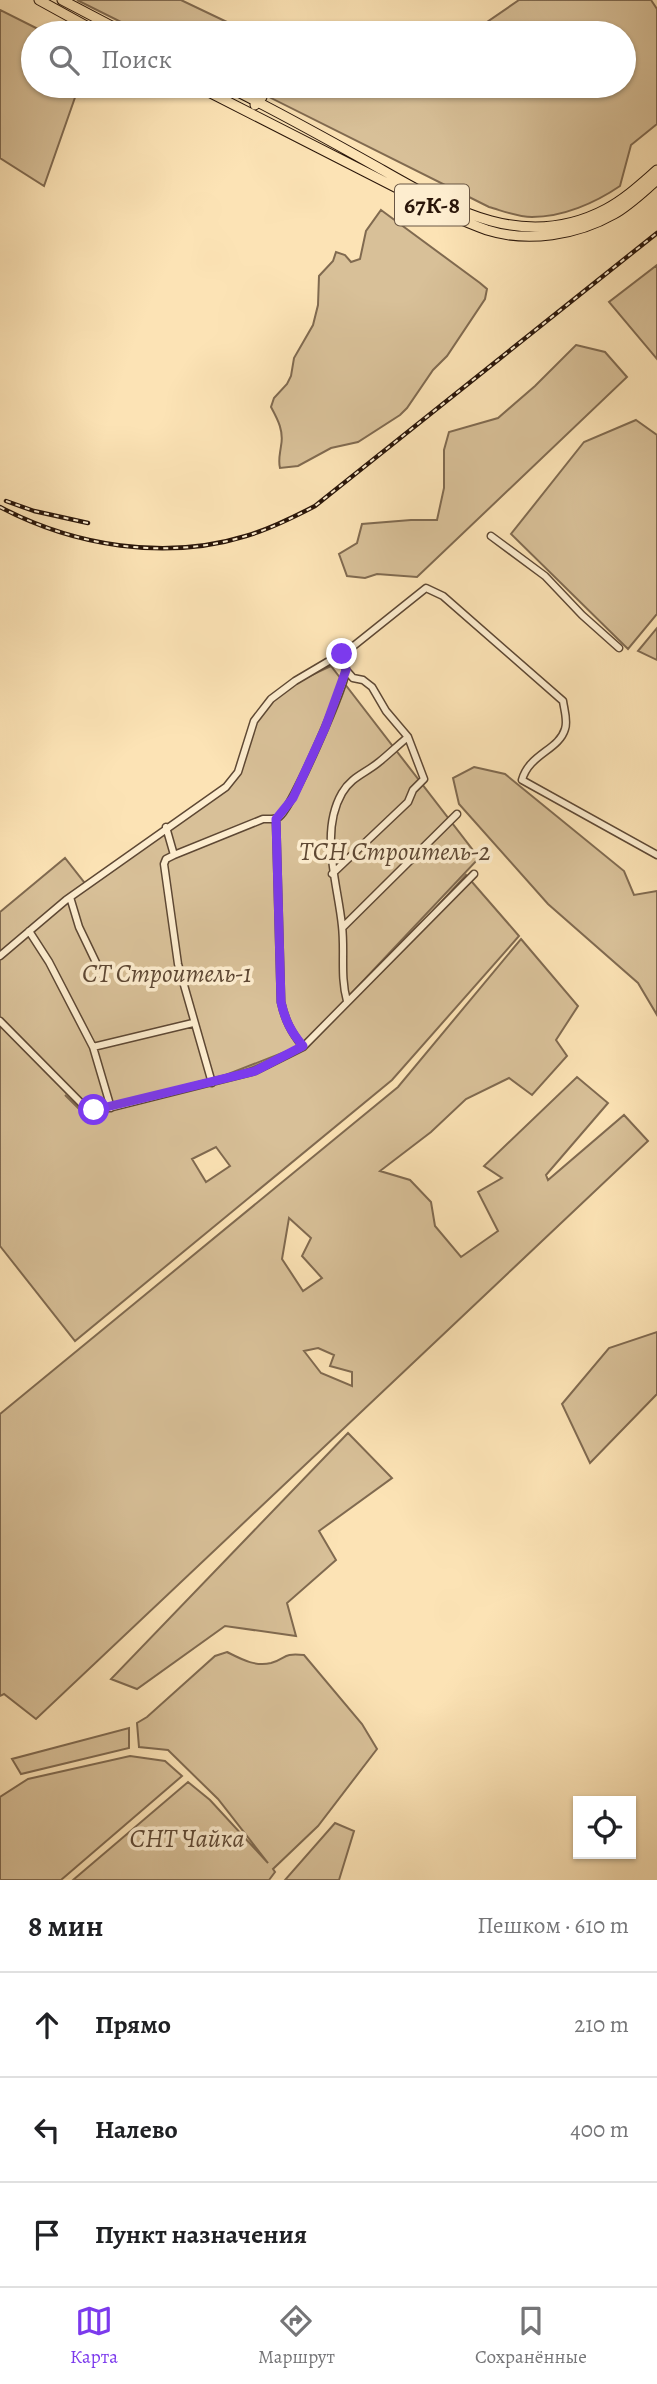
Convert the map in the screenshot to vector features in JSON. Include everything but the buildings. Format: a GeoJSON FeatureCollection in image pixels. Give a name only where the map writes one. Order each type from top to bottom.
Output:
{"type":"FeatureCollection","features":[{"type":"Feature","properties":{"kind":"main road"},"geometry":{"type":"LineString","coordinates":[[39,0],[77,21]]}},
{"type":"Feature","properties":{"kind":"main road"},"geometry":{"type":"LineString","coordinates":[[62,0],[102,21]]}},
{"type":"Feature","properties":{"kind":"main road","name":"67К-8"},"geometry":{"type":"LineString","coordinates":[[220,98],[300,136],[446,213],[500,233],[536,236],[582,228],[615,213],[657,180]]}},
{"type":"Feature","properties":{"kind":"main road"},"geometry":{"type":"LineString","coordinates":[[234,98],[249,106],[261,98]]}},
{"type":"Feature","properties":{"kind":"main road","name":"67К-8"},"geometry":{"type":"LineString","coordinates":[[251,98],[443,204],[514,227],[552,226],[606,209],[657,170]]}},
{"type":"Feature","properties":{"kind":"street"},"geometry":{"type":"LineString","coordinates":[[491,536],[545,576],[619,649]]}},
{"type":"Feature","properties":{"kind":"street"},"geometry":{"type":"LineString","coordinates":[[0,956],[70,898],[226,786],[238,772],[254,721],[271,699],[295,681],[342,654],[426,589],[443,596],[563,701],[565,729],[558,740],[525,767],[522,780],[657,855]]}},
{"type":"Feature","properties":{"kind":"street"},"geometry":{"type":"LineString","coordinates":[[332,874],[408,802],[413,790],[424,779],[408,737],[386,711],[372,687],[363,680],[353,678],[346,670],[342,654]]}},
{"type":"Feature","properties":{"kind":"street"},"geometry":{"type":"LineString","coordinates":[[303,1046],[288,1026],[281,1002],[276,819],[293,798],[325,728],[346,670]]}},
{"type":"Feature","properties":{"kind":"street"},"geometry":{"type":"LineString","coordinates":[[346,1001],[342,982],[343,927],[332,874],[332,827],[335,809],[354,778],[378,764],[408,737]]}},
{"type":"Feature","properties":{"kind":"street"},"geometry":{"type":"LineString","coordinates":[[343,927],[457,814]]}},
{"type":"Feature","properties":{"kind":"street"},"geometry":{"type":"LineString","coordinates":[[212,1083],[178,964],[164,875],[166,859],[263,819],[276,819]]}},
{"type":"Feature","properties":{"kind":"street"},"geometry":{"type":"LineString","coordinates":[[166,827],[174,855]]}},
{"type":"Feature","properties":{"kind":"street"},"geometry":{"type":"LineString","coordinates":[[0,1021],[82,1104],[94,1110],[255,1071],[303,1046],[474,874]]}},
{"type":"Feature","properties":{"kind":"street"},"geometry":{"type":"LineString","coordinates":[[70,898],[79,927],[102,975]]}},
{"type":"Feature","properties":{"kind":"street"},"geometry":{"type":"LineString","coordinates":[[29,931],[50,962],[93,1047],[111,1108]]}},
{"type":"Feature","properties":{"kind":"street"},"geometry":{"type":"LineString","coordinates":[[93,1047],[193,1023]]}},
{"type":"Feature","properties":{"kind":"green space"},"geometry":{"type":"Polygon","coordinates":[[[77,0],[181,0],[225,21],[119,21],[77,0]]]}},
{"type":"Feature","properties":{"kind":"green space"},"geometry":{"type":"Polygon","coordinates":[[[519,0],[651,0],[657,9],[657,124],[631,145],[620,186],[567,212],[526,217],[510,214],[489,207],[271,98],[636,98],[636,21],[488,21],[519,0]]]}},
{"type":"Feature","properties":{"kind":"green space"},"geometry":{"type":"Polygon","coordinates":[[[0,10],[22,21],[21,98],[75,98],[44,186],[0,158],[0,10]]]}},
{"type":"Feature","properties":{"kind":"green space"},"geometry":{"type":"Polygon","coordinates":[[[381,210],[480,283],[487,289],[485,299],[447,356],[433,370],[400,415],[358,442],[331,448],[298,466],[280,468],[281,430],[271,407],[274,398],[287,384],[294,358],[313,325],[318,305],[319,276],[333,261],[336,252],[345,255],[351,262],[360,259],[366,231],[381,210]]]}},
{"type":"Feature","properties":{"kind":"green space"},"geometry":{"type":"Polygon","coordinates":[[[657,265],[657,359],[609,302],[657,265]]]}},
{"type":"Feature","properties":{"kind":"green space"},"geometry":{"type":"Polygon","coordinates":[[[576,345],[605,352],[627,377],[417,577],[377,574],[365,578],[347,576],[339,554],[357,543],[362,524],[437,520],[444,488],[444,450],[449,432],[498,418],[576,345]]]}},
{"type":"Feature","properties":{"kind":"green space"},"geometry":{"type":"Polygon","coordinates":[[[636,420],[657,435],[657,614],[628,649],[511,534],[584,442],[636,420]]]}},
{"type":"Feature","properties":{"kind":"green space"},"geometry":{"type":"Polygon","coordinates":[[[657,628],[657,660],[638,651],[657,628]]]}},
{"type":"Feature","properties":{"kind":"green space"},"geometry":{"type":"Polygon","coordinates":[[[331,666],[479,858],[347,998],[344,981],[344,928],[335,870],[333,833],[336,815],[356,778],[353,776],[335,812],[330,849],[341,926],[345,1001],[300,1046],[213,1080],[85,1113],[65,1095],[85,1115],[212,1083],[303,1047],[353,998],[466,875],[519,936],[392,1080],[75,1341],[0,1246],[0,912],[65,858],[88,887],[165,830],[174,857],[263,821],[278,819],[295,798],[310,764],[292,797],[275,817],[263,817],[175,853],[168,828],[214,798],[237,776],[254,724],[260,713],[277,695],[331,666]],[[216,1147],[192,1159],[206,1182],[230,1166],[216,1147]]]}},
{"type":"Feature","properties":{"kind":"green space"},"geometry":{"type":"Polygon","coordinates":[[[474,767],[505,774],[624,871],[634,895],[657,891],[657,1015],[638,983],[548,904],[459,804],[453,778],[474,767]]]}},
{"type":"Feature","properties":{"kind":"green space"},"geometry":{"type":"Polygon","coordinates":[[[521,939],[578,1006],[556,1040],[567,1056],[532,1095],[509,1078],[466,1099],[431,1132],[380,1171],[410,1180],[431,1202],[435,1226],[461,1257],[498,1231],[478,1192],[502,1178],[484,1166],[577,1077],[608,1103],[546,1175],[548,1180],[624,1115],[648,1141],[36,1719],[4,1694],[0,1696],[0,1414],[398,1087],[521,939]],[[289,1218],[282,1259],[303,1291],[322,1278],[302,1256],[311,1238],[289,1218]],[[318,1348],[304,1351],[321,1373],[352,1386],[352,1372],[330,1366],[334,1355],[318,1348]]]}},
{"type":"Feature","properties":{"kind":"green space"},"geometry":{"type":"Polygon","coordinates":[[[657,1332],[657,1394],[590,1463],[562,1404],[609,1348],[657,1332]]]}},
{"type":"Feature","properties":{"kind":"green space"},"geometry":{"type":"Polygon","coordinates":[[[348,1433],[392,1478],[319,1531],[336,1560],[287,1603],[296,1636],[225,1626],[137,1689],[111,1679],[348,1433]]]}},
{"type":"Feature","properties":{"kind":"green space","name":"СНТ Чайка"},"geometry":{"type":"Polygon","coordinates":[[[227,1652],[259,1664],[271,1663],[288,1655],[304,1655],[362,1724],[377,1749],[318,1826],[273,1869],[275,1872],[269,1880],[73,1880],[188,1782],[210,1800],[268,1863],[218,1799],[168,1750],[139,1747],[137,1723],[215,1656],[227,1652]]]}},
{"type":"Feature","properties":{"kind":"green space"},"geometry":{"type":"Polygon","coordinates":[[[129,1728],[129,1748],[21,1774],[12,1759],[129,1728]]]}},
{"type":"Feature","properties":{"kind":"green space"},"geometry":{"type":"Polygon","coordinates":[[[130,1756],[165,1761],[182,1776],[61,1880],[0,1880],[0,1797],[28,1779],[130,1756]]]}},
{"type":"Feature","properties":{"kind":"green space"},"geometry":{"type":"Polygon","coordinates":[[[335,1823],[354,1831],[339,1880],[285,1880],[335,1823]]]}},
{"type":"Feature","properties":{"kind":"railway"},"geometry":{"type":"LineString","coordinates":[[0,507],[58,532],[120,546],[184,548],[215,544],[272,527],[315,506],[657,233]]}},
{"type":"Feature","properties":{"kind":"railway"},"geometry":{"type":"LineString","coordinates":[[6,501],[34,511],[88,523]]}},
{"type":"Feature","properties":{"kind":"route"},"geometry":{"type":"LineString","coordinates":[[94,1110],[255,1071],[303,1046],[292,1034],[281,1002],[276,819],[293,798],[325,728],[346,670],[342,654]]}},
{"type":"Feature","properties":{"kind":"park label","name":"ТСН Строитель-2"},"geometry":{"type":"Point","coordinates":[395,851]}},
{"type":"Feature","properties":{"kind":"park label","name":"СТ Строитель-1"},"geometry":{"type":"Point","coordinates":[167,973]}}]}
